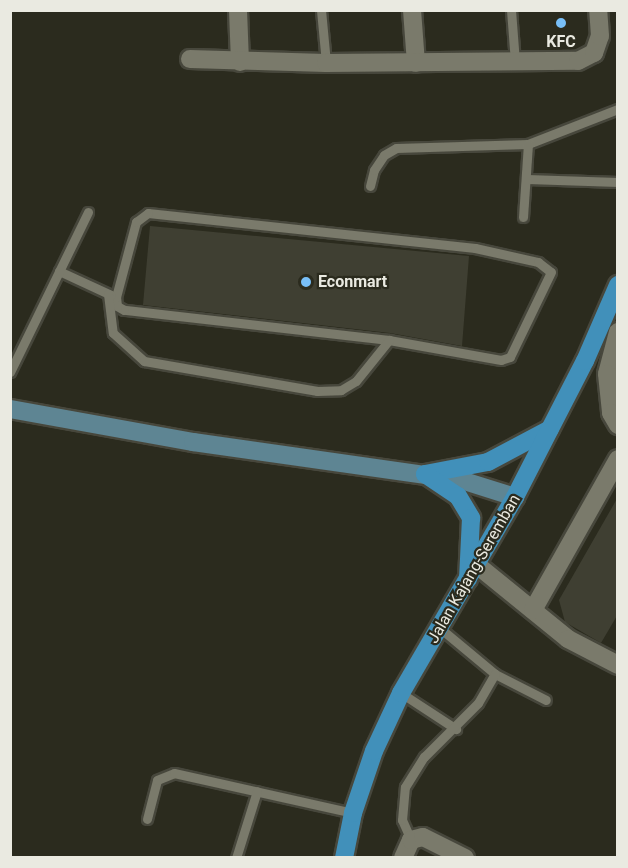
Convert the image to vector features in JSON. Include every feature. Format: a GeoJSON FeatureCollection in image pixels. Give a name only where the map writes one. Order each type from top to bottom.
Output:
{"type":"FeatureCollection","features":[{"type":"Feature","properties":{"kind":"main road","name":"Jalan Kajang-Seremban"},"geometry":{"type":"LineString","coordinates":[[344,858],[353,813],[374,751],[401,693],[441,629],[515,497],[618,285]]}},
{"type":"Feature","properties":{"kind":"main road"},"geometry":{"type":"LineString","coordinates":[[10,409],[193,442],[461,480],[515,497]]}},
{"type":"Feature","properties":{"kind":"main road"},"geometry":{"type":"LineString","coordinates":[[425,474],[488,462],[550,429]]}},
{"type":"Feature","properties":{"kind":"main road"},"geometry":{"type":"LineString","coordinates":[[425,474],[458,496],[471,518],[472,573]]}},
{"type":"Feature","properties":{"kind":"street"},"geometry":{"type":"LineString","coordinates":[[238,10],[240,62]]}},
{"type":"Feature","properties":{"kind":"street"},"geometry":{"type":"LineString","coordinates":[[412,10],[416,63]]}},
{"type":"Feature","properties":{"kind":"street"},"geometry":{"type":"LineString","coordinates":[[190,59],[326,63],[579,61],[594,52],[600,36],[598,10]]}},
{"type":"Feature","properties":{"kind":"street"},"geometry":{"type":"LineString","coordinates":[[618,332],[607,374],[609,405],[618,425]]}},
{"type":"Feature","properties":{"kind":"street"},"geometry":{"type":"LineString","coordinates":[[533,610],[618,459]]}},
{"type":"Feature","properties":{"kind":"street"},"geometry":{"type":"LineString","coordinates":[[472,573],[533,610],[568,639],[617,664]]}},
{"type":"Feature","properties":{"kind":"street"},"geometry":{"type":"LineString","coordinates":[[403,858],[411,840],[423,837],[465,858]]}},
{"type":"Feature","properties":{"kind":"lane"},"geometry":{"type":"LineString","coordinates":[[321,10],[326,63]]}},
{"type":"Feature","properties":{"kind":"lane"},"geometry":{"type":"LineString","coordinates":[[511,10],[515,62]]}},
{"type":"Feature","properties":{"kind":"lane"},"geometry":{"type":"LineString","coordinates":[[370,186],[374,170],[384,155],[396,148],[528,144],[618,109]]}},
{"type":"Feature","properties":{"kind":"lane"},"geometry":{"type":"LineString","coordinates":[[523,217],[528,144]]}},
{"type":"Feature","properties":{"kind":"lane"},"geometry":{"type":"LineString","coordinates":[[527,179],[618,182]]}},
{"type":"Feature","properties":{"kind":"lane"},"geometry":{"type":"LineString","coordinates":[[10,372],[88,212]]}},
{"type":"Feature","properties":{"kind":"lane"},"geometry":{"type":"LineString","coordinates":[[59,271],[112,296],[117,306],[124,310],[389,340],[506,359],[551,272],[538,262],[475,248],[148,213],[136,222],[112,296],[113,333],[144,362],[317,391],[341,390],[356,381],[389,340]]}},
{"type":"Feature","properties":{"kind":"lane"},"geometry":{"type":"LineString","coordinates":[[441,629],[495,674],[546,700]]}},
{"type":"Feature","properties":{"kind":"lane"},"geometry":{"type":"LineString","coordinates":[[411,840],[402,820],[405,787],[424,757],[456,729],[478,704],[495,674]]}},
{"type":"Feature","properties":{"kind":"lane"},"geometry":{"type":"LineString","coordinates":[[401,693],[456,729]]}},
{"type":"Feature","properties":{"kind":"lane"},"geometry":{"type":"LineString","coordinates":[[147,819],[157,780],[174,773],[353,813]]}},
{"type":"Feature","properties":{"kind":"lane"},"geometry":{"type":"LineString","coordinates":[[236,858],[257,791]]}},
{"type":"Feature","properties":{"kind":"building","name":"Econmart"},"geometry":{"type":"Polygon","coordinates":[[[150,226],[469,256],[462,346],[390,333],[143,305],[150,226]]]}},
{"type":"Feature","properties":{"kind":"building"},"geometry":{"type":"Polygon","coordinates":[[[618,497],[618,614],[601,643],[565,622],[559,600],[618,497]]]}},
{"type":"Feature","properties":{"kind":"place","name":"KFC"},"geometry":{"type":"Point","coordinates":[561,23]}},
{"type":"Feature","properties":{"kind":"place","name":"Econmart"},"geometry":{"type":"Point","coordinates":[306,282]}}]}
